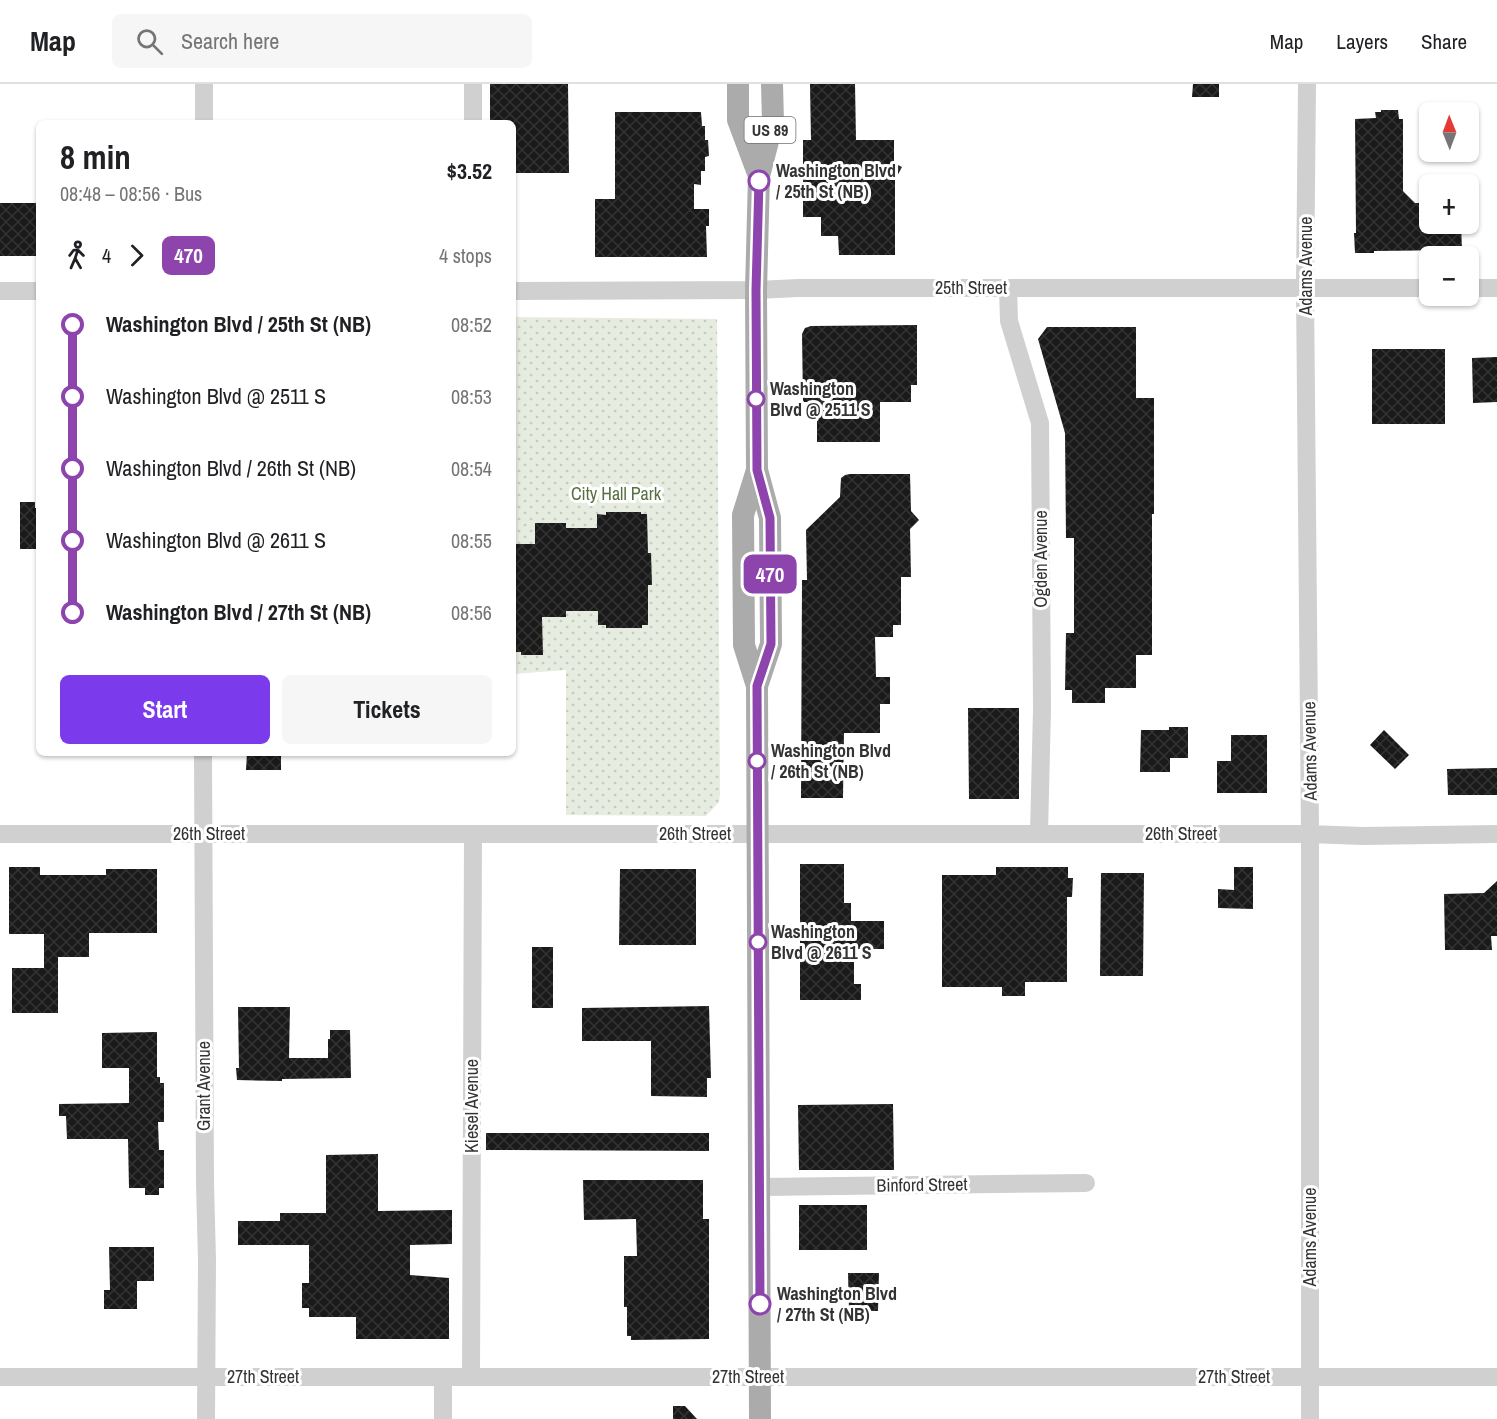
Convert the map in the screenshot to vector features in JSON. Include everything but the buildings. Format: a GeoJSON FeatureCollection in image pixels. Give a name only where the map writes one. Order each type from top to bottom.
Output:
{"type":"FeatureCollection","features":[{"type":"Feature","properties":{"kind":"main road","name":"US 89"},"geometry":{"type":"LineString","coordinates":[[738,84],[738,120],[759,176]]}},
{"type":"Feature","properties":{"kind":"main road","name":"US 89"},"geometry":{"type":"LineString","coordinates":[[760,1419],[757,686],[771,644],[770,518],[757,470],[756,290],[759,176],[772,122],[772,84]]}},
{"type":"Feature","properties":{"kind":"street"},"geometry":{"type":"LineString","coordinates":[[204,84],[204,120]]}},
{"type":"Feature","properties":{"kind":"street"},"geometry":{"type":"LineString","coordinates":[[473,84],[473,120]]}},
{"type":"Feature","properties":{"kind":"street","name":"Adams Avenue"},"geometry":{"type":"LineString","coordinates":[[1307,84],[1305,288],[1310,834],[1310,1419]]}},
{"type":"Feature","properties":{"kind":"street","name":"25th Street"},"geometry":{"type":"LineString","coordinates":[[516,291],[798,288],[1419,288]]}},
{"type":"Feature","properties":{"kind":"street","name":"Ogden Avenue"},"geometry":{"type":"LineString","coordinates":[[1008,288],[1010,326],[1040,423],[1042,709],[1039,834]]}},
{"type":"Feature","properties":{"kind":"street"},"geometry":{"type":"LineString","coordinates":[[1479,288],[1497,288]]}},
{"type":"Feature","properties":{"kind":"street"},"geometry":{"type":"LineString","coordinates":[[0,291],[36,291]]}},
{"type":"Feature","properties":{"kind":"street","name":"Grant Avenue"},"geometry":{"type":"LineString","coordinates":[[203,756],[206,1419]]}},
{"type":"Feature","properties":{"kind":"street","name":"26th Street"},"geometry":{"type":"LineString","coordinates":[[0,834],[1310,834],[1363,836],[1497,834]]}},
{"type":"Feature","properties":{"kind":"street","name":"Kiesel Avenue"},"geometry":{"type":"LineString","coordinates":[[471,1377],[473,834]]}},
{"type":"Feature","properties":{"kind":"street","name":"Binford Street"},"geometry":{"type":"LineString","coordinates":[[759,1186],[1086,1183]]}},
{"type":"Feature","properties":{"kind":"street","name":"27th Street"},"geometry":{"type":"LineString","coordinates":[[0,1377],[1497,1377]]}},
{"type":"Feature","properties":{"kind":"street"},"geometry":{"type":"LineString","coordinates":[[443,1377],[443,1419]]}},
{"type":"Feature","properties":{"kind":"green space","name":"City Hall Park"},"geometry":{"type":"Polygon","coordinates":[[[516,317],[717,319],[720,794],[719,802],[706,816],[566,815],[566,670],[516,674],[516,317]]]}},
{"type":"Feature","properties":{"kind":"bus line","name":"470"},"geometry":{"type":"LineString","coordinates":[[759,181],[756,290],[757,470],[770,518],[771,644],[757,686],[760,1304]]}},
{"type":"Feature","properties":{"kind":"place","name":"Washington Blvd / 25th St (NB)"},"geometry":{"type":"Point","coordinates":[759,181]}},
{"type":"Feature","properties":{"kind":"place","name":"Washington Blvd @ 2511 S"},"geometry":{"type":"Point","coordinates":[756,399]}},
{"type":"Feature","properties":{"kind":"place","name":"Washington Blvd / 26th St (NB)"},"geometry":{"type":"Point","coordinates":[757,761]}},
{"type":"Feature","properties":{"kind":"place","name":"Washington Blvd @ 2611 S"},"geometry":{"type":"Point","coordinates":[758,942]}},
{"type":"Feature","properties":{"kind":"place","name":"Washington Blvd / 27th St (NB)"},"geometry":{"type":"Point","coordinates":[760,1304]}}]}
